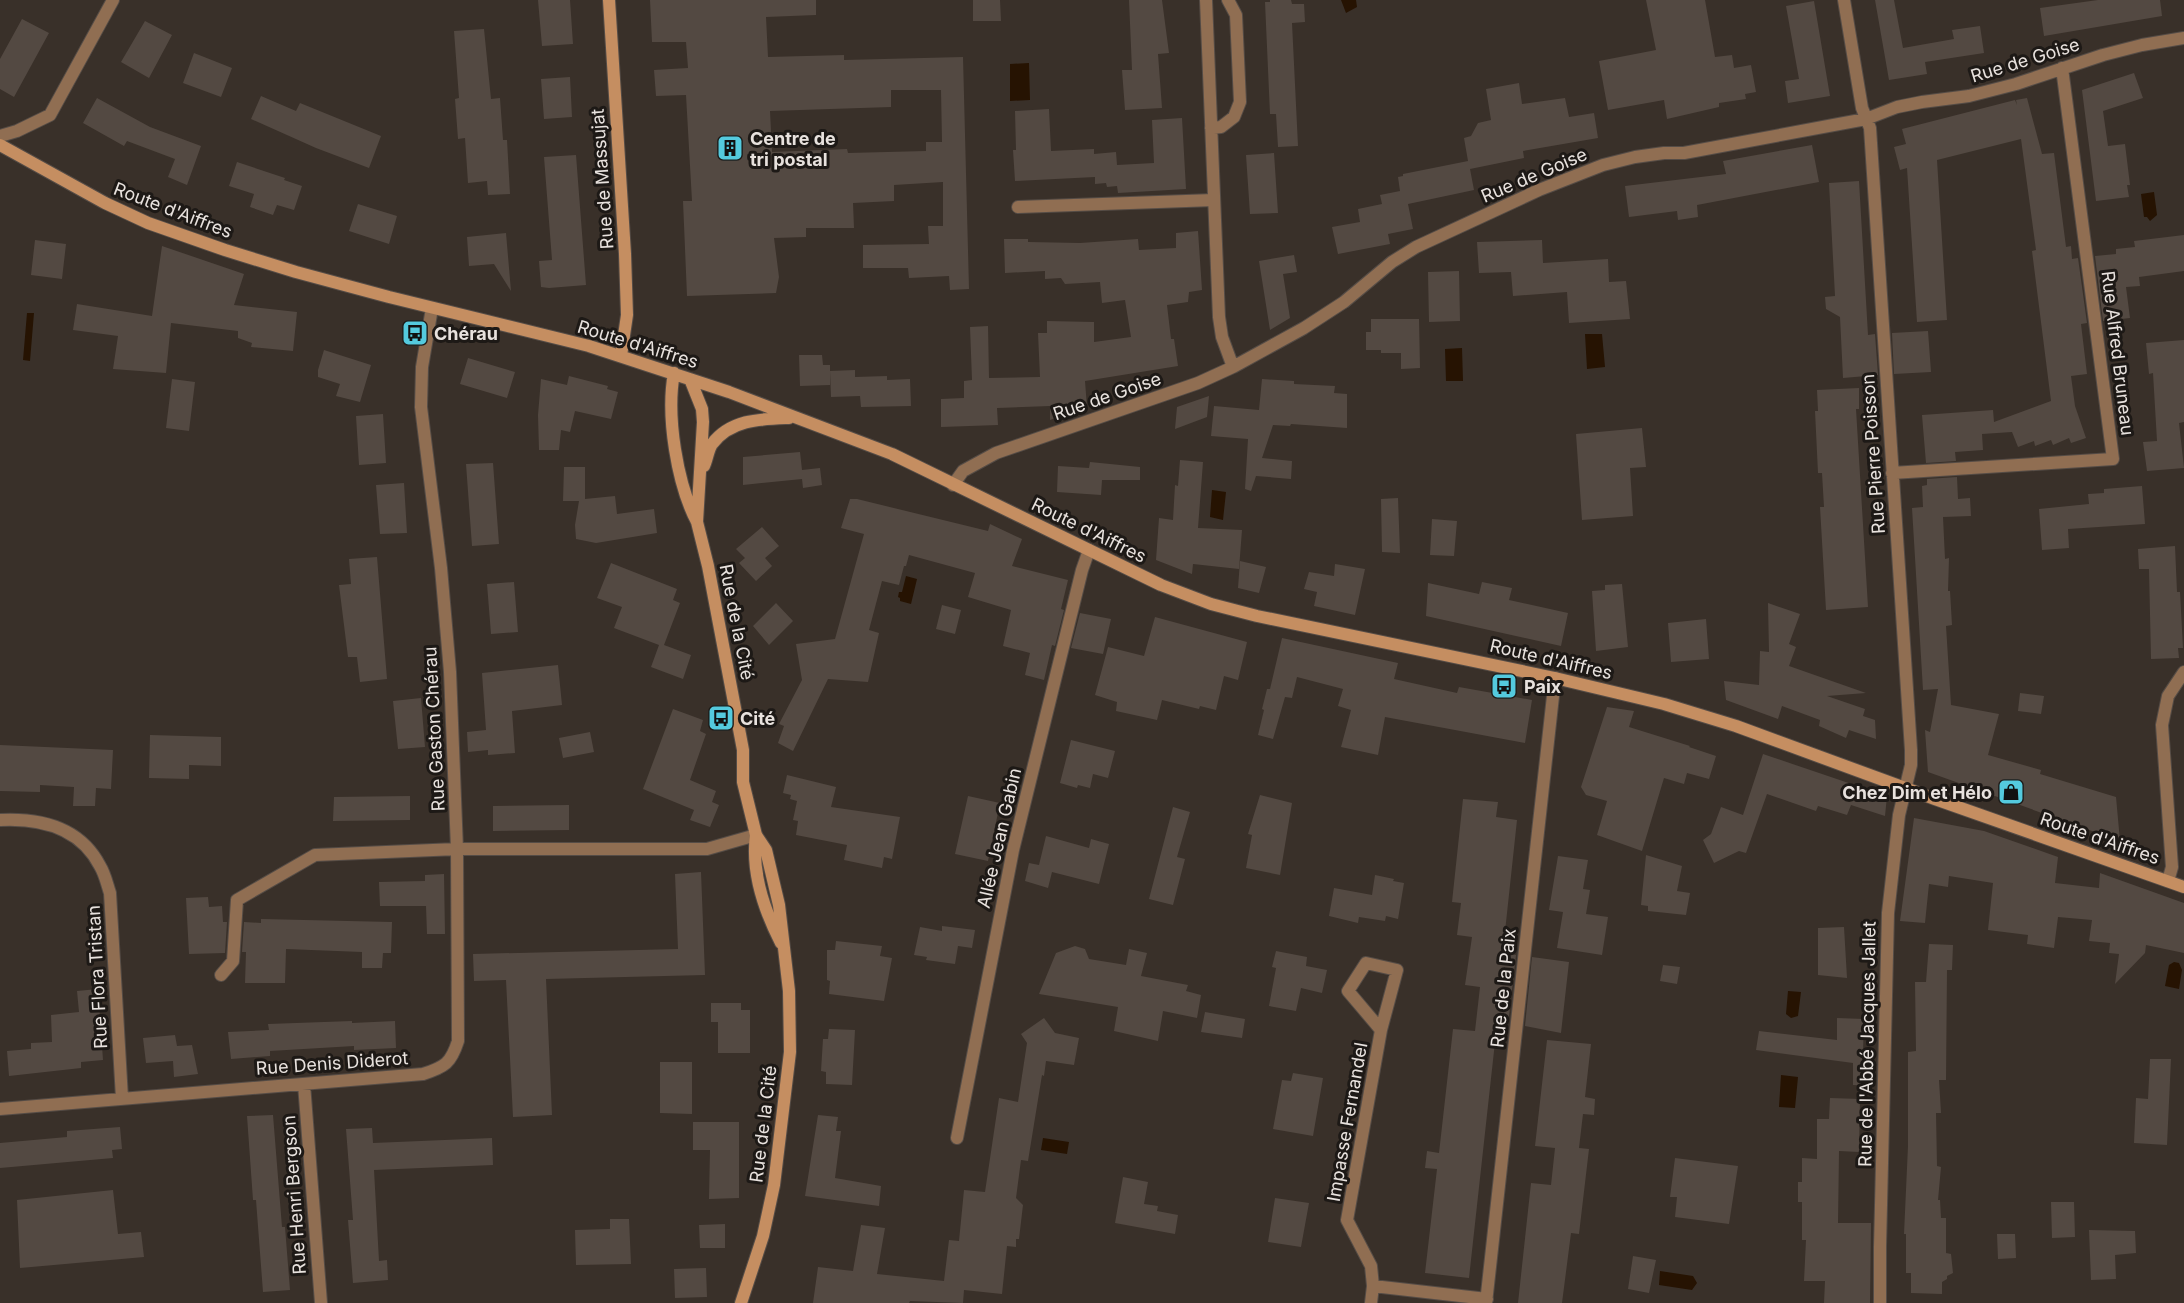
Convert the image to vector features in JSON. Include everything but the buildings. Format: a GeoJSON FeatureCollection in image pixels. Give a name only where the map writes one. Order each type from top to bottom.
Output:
{"type":"FeatureCollection","features":[{"type":"Feature","properties":{"kind":"main road","name":"Rue de Massujat"},"geometry":{"type":"LineString","coordinates":[[609,0],[625,254],[627,315],[621,356]]}},
{"type":"Feature","properties":{"kind":"main road","name":"Route d'Aiffres"},"geometry":{"type":"LineString","coordinates":[[0,145],[105,203],[148,223],[225,250],[296,272],[432,308],[589,346],[675,373],[798,418],[892,454],[1161,585],[1211,604],[1269,619],[1555,678],[1664,704],[1736,726],[2184,887]]}},
{"type":"Feature","properties":{"kind":"main road","name":"Rue de la Cité"},"geometry":{"type":"LineString","coordinates":[[675,373],[672,388],[676,452],[690,509],[697,522],[708,566],[744,750],[743,782],[756,835],[753,854],[755,871],[773,928],[783,946],[789,991],[790,1052],[774,1185],[763,1236],[741,1303]]}},
{"type":"Feature","properties":{"kind":"main road","name":"Rue de la Cité"},"geometry":{"type":"LineString","coordinates":[[690,379],[702,409],[697,522]]}},
{"type":"Feature","properties":{"kind":"main road","name":"Rue de la Cité"},"geometry":{"type":"LineString","coordinates":[[698,481],[712,445],[734,426],[750,420],[798,418]]}},
{"type":"Feature","properties":{"kind":"street"},"geometry":{"type":"LineString","coordinates":[[0,136],[17,131],[50,115],[113,0]]}},
{"type":"Feature","properties":{"kind":"street"},"geometry":{"type":"LineString","coordinates":[[1206,0],[1219,317],[1222,337],[1233,367]]}},
{"type":"Feature","properties":{"kind":"street"},"geometry":{"type":"LineString","coordinates":[[1211,128],[1221,127],[1234,117],[1240,102],[1236,15],[1228,0]]}},
{"type":"Feature","properties":{"kind":"street","name":"Rue Pierre Poisson"},"geometry":{"type":"LineString","coordinates":[[1844,0],[1862,108],[1870,128],[1911,750],[1911,765],[1905,788]]}},
{"type":"Feature","properties":{"kind":"street","name":"Rue de Goise"},"geometry":{"type":"LineString","coordinates":[[953,485],[963,471],[996,453],[1198,383],[1233,367],[1274,346],[1344,302],[1392,262],[1416,247],[1603,165],[1635,157],[1692,152],[1866,118],[1897,107],[1969,96],[2142,45],[2184,38]]}},
{"type":"Feature","properties":{"kind":"street","name":"Rue Alfred Bruneau"},"geometry":{"type":"LineString","coordinates":[[1892,472],[2113,459],[2062,68]]}},
{"type":"Feature","properties":{"kind":"street"},"geometry":{"type":"LineString","coordinates":[[1018,207],[1214,200]]}},
{"type":"Feature","properties":{"kind":"street","name":"Rue Gaston Chérau"},"geometry":{"type":"LineString","coordinates":[[432,308],[422,367],[421,407],[441,568],[450,672],[457,849]]}},
{"type":"Feature","properties":{"kind":"street","name":"Allée Jean Gabin"},"geometry":{"type":"LineString","coordinates":[[957,1138],[1013,850],[1082,570],[1089,550]]}},
{"type":"Feature","properties":{"kind":"street"},"geometry":{"type":"LineString","coordinates":[[2168,881],[2172,867],[2162,725],[2168,696],[2184,672]]}},
{"type":"Feature","properties":{"kind":"street","name":"Rue de la Paix"},"geometry":{"type":"LineString","coordinates":[[1487,1301],[1555,678]]}},
{"type":"Feature","properties":{"kind":"street","name":"Rue de l'Abbé Jacques Jallet"},"geometry":{"type":"LineString","coordinates":[[1880,1303],[1888,913],[1899,815],[1905,788]]}},
{"type":"Feature","properties":{"kind":"street","name":"Rue Flora Tristan"},"geometry":{"type":"LineString","coordinates":[[0,820],[25,818],[56,826],[81,841],[100,866],[110,893],[122,1098]]}},
{"type":"Feature","properties":{"kind":"street"},"geometry":{"type":"LineString","coordinates":[[221,975],[233,960],[237,900],[315,855],[457,849],[707,849],[756,835]]}},
{"type":"Feature","properties":{"kind":"street","name":"Rue Denis Diderot"},"geometry":{"type":"LineString","coordinates":[[0,1109],[423,1074],[440,1069],[453,1057],[458,1041],[457,849]]}},
{"type":"Feature","properties":{"kind":"street","name":"Impasse Fernandel"},"geometry":{"type":"LineString","coordinates":[[1371,1303],[1373,1286],[1371,1266],[1347,1220],[1381,1030],[1397,970],[1366,963],[1348,991],[1381,1030]]}},
{"type":"Feature","properties":{"kind":"street","name":"Rue Henri Bergson"},"geometry":{"type":"LineString","coordinates":[[304,1084],[321,1303]]}},
{"type":"Feature","properties":{"kind":"street"},"geometry":{"type":"LineString","coordinates":[[1373,1286],[1487,1301]]}},
{"type":"Feature","properties":{"kind":"shaded area"},"geometry":{"type":"Polygon","coordinates":[[[1341,0],[1356,0],[1357,7],[1346,13],[1341,0]]]}},
{"type":"Feature","properties":{"kind":"shaded area"},"geometry":{"type":"Polygon","coordinates":[[[1029,63],[1030,100],[1010,101],[1010,64],[1029,63]]]}},
{"type":"Feature","properties":{"kind":"shaded area"},"geometry":{"type":"Polygon","coordinates":[[[2154,192],[2157,215],[2150,221],[2144,217],[2141,194],[2154,192]]]}},
{"type":"Feature","properties":{"kind":"shaded area"},"geometry":{"type":"Polygon","coordinates":[[[27,313],[34,313],[30,361],[23,360],[27,313]]]}},
{"type":"Feature","properties":{"kind":"shaded area"},"geometry":{"type":"Polygon","coordinates":[[[1585,334],[1602,334],[1605,367],[1587,369],[1585,334]]]}},
{"type":"Feature","properties":{"kind":"shaded area"},"geometry":{"type":"Polygon","coordinates":[[[1462,348],[1463,381],[1446,381],[1445,349],[1462,348]]]}},
{"type":"Feature","properties":{"kind":"shaded area"},"geometry":{"type":"Polygon","coordinates":[[[1212,490],[1226,492],[1223,520],[1210,517],[1212,490]]]}},
{"type":"Feature","properties":{"kind":"shaded area"},"geometry":{"type":"Polygon","coordinates":[[[906,576],[917,579],[911,604],[900,601],[898,597],[899,592],[902,592],[906,576]]]}},
{"type":"Feature","properties":{"kind":"shaded area"},"geometry":{"type":"Polygon","coordinates":[[[2174,962],[2179,963],[2182,970],[2179,989],[2165,986],[2169,965],[2174,962]]]}},
{"type":"Feature","properties":{"kind":"shaded area"},"geometry":{"type":"Polygon","coordinates":[[[1788,991],[1801,992],[1798,1016],[1791,1018],[1786,1014],[1788,991]]]}},
{"type":"Feature","properties":{"kind":"shaded area"},"geometry":{"type":"Polygon","coordinates":[[[1781,1075],[1798,1077],[1795,1108],[1779,1107],[1781,1075]]]}},
{"type":"Feature","properties":{"kind":"shaded area"},"geometry":{"type":"Polygon","coordinates":[[[1043,1138],[1069,1142],[1067,1154],[1041,1150],[1043,1138]]]}},
{"type":"Feature","properties":{"kind":"shaded area"},"geometry":{"type":"Polygon","coordinates":[[[1660,1271],[1693,1276],[1697,1283],[1692,1290],[1659,1285],[1660,1271]]]}},
{"type":"Feature","properties":{"kind":"place","name":"Centre de tri postal"},"geometry":{"type":"Point","coordinates":[730,148]}},
{"type":"Feature","properties":{"kind":"place","name":"Chérau"},"geometry":{"type":"Point","coordinates":[415,333]}},
{"type":"Feature","properties":{"kind":"place","name":"Paix"},"geometry":{"type":"Point","coordinates":[1504,686]}},
{"type":"Feature","properties":{"kind":"place","name":"Cité"},"geometry":{"type":"Point","coordinates":[721,718]}},
{"type":"Feature","properties":{"kind":"place","name":"Chez Dim et Hélo"},"geometry":{"type":"Point","coordinates":[2011,792]}}]}
